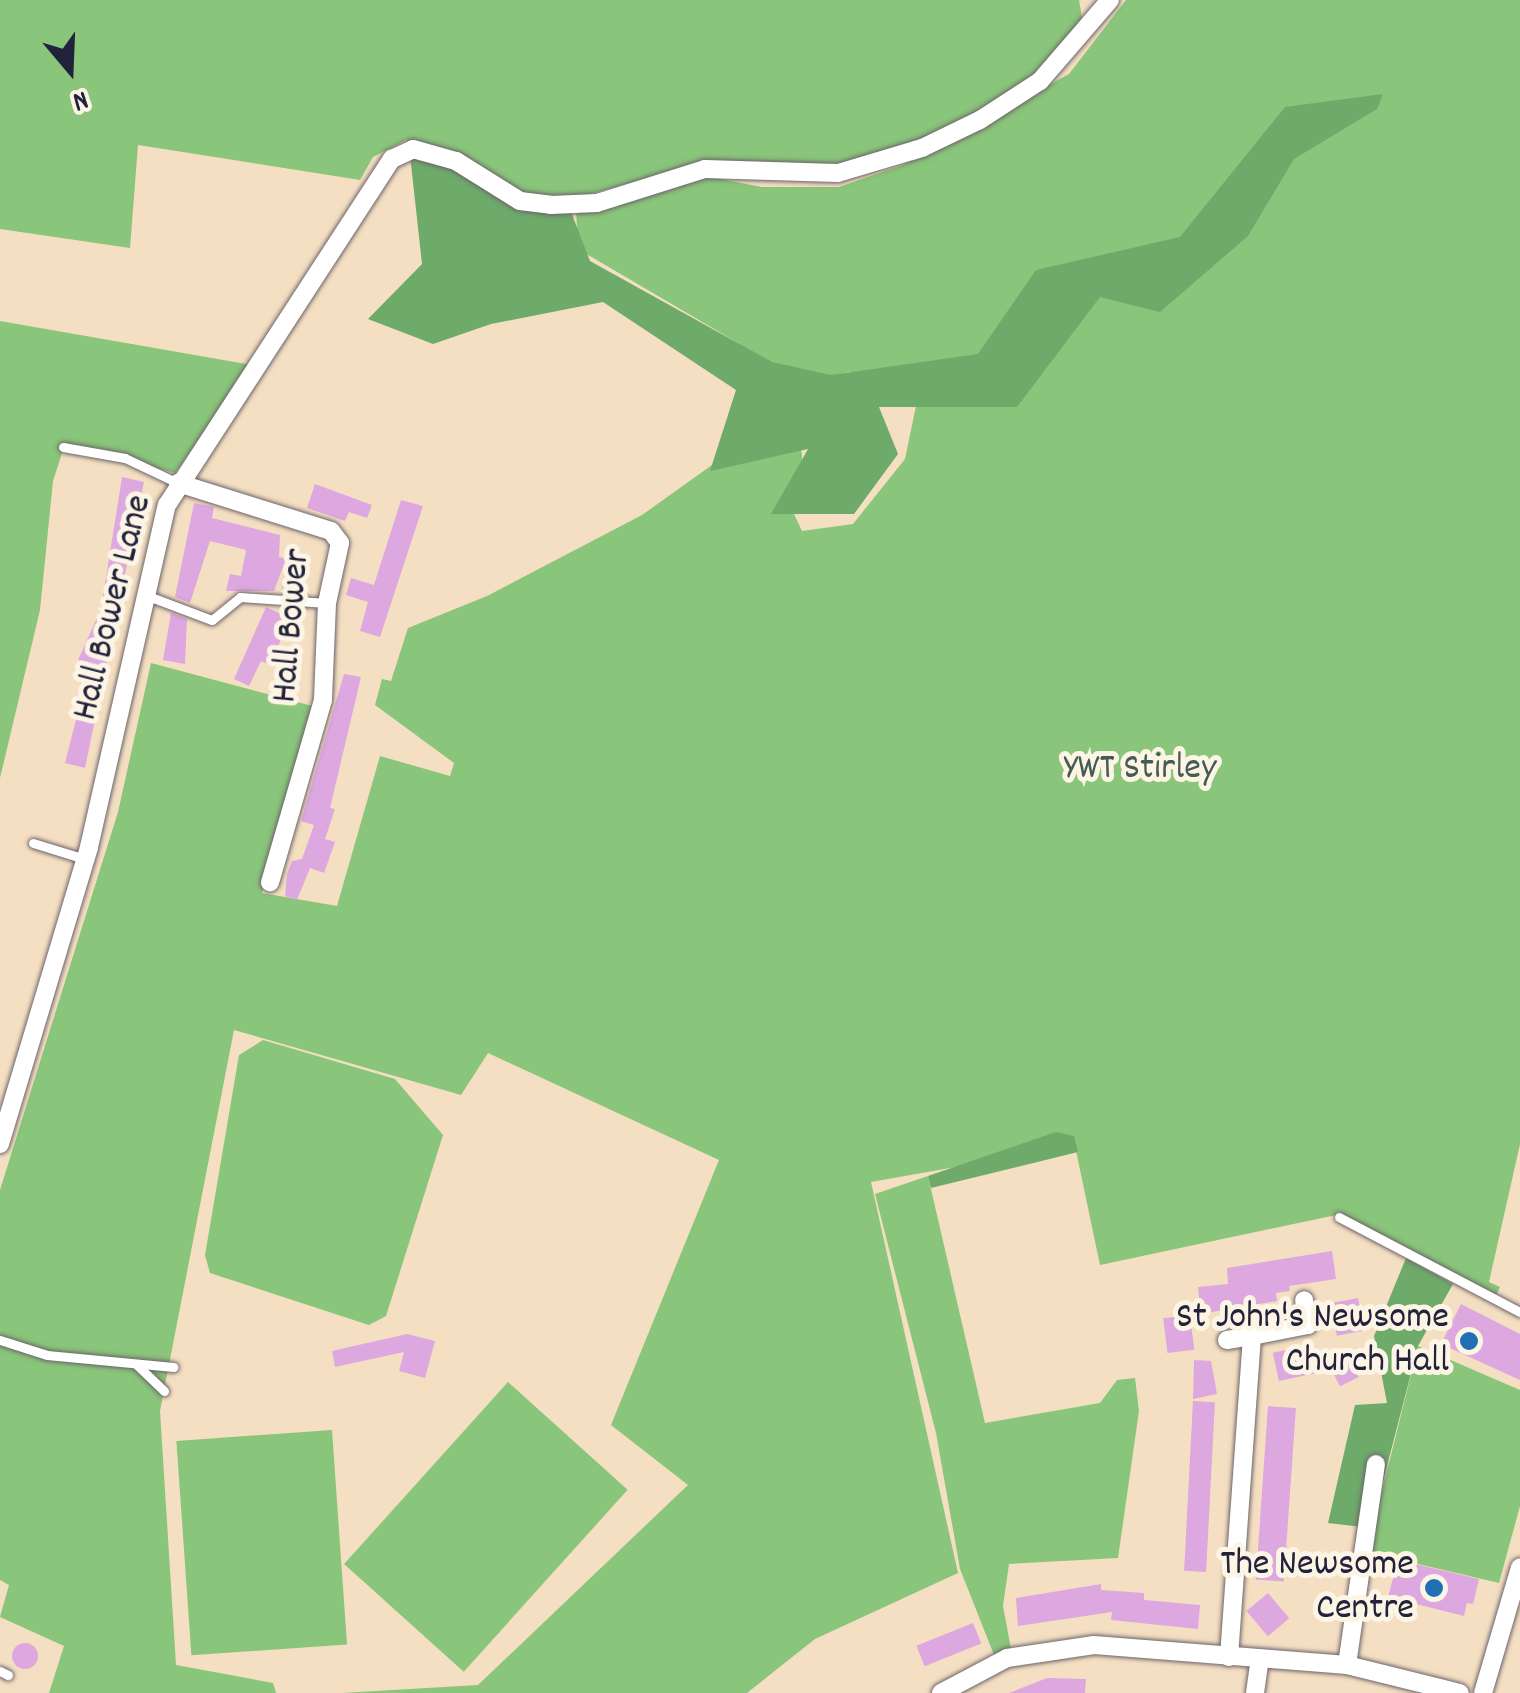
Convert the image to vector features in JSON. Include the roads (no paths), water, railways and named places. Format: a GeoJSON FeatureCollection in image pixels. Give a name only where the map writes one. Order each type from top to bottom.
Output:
{"type":"FeatureCollection","features":[{"type":"Feature","properties":{"kind":"street","name":"Hall Bower Lane"},"geometry":{"type":"LineString","coordinates":[[0,1144],[85,859],[178,483],[392,159],[413,149],[456,162],[520,201],[550,205],[597,202],[705,169],[838,174],[922,148],[980,120],[1040,81],[1110,0]]}},
{"type":"Feature","properties":{"kind":"street","name":"Hall Bower"},"geometry":{"type":"LineString","coordinates":[[178,483],[331,531],[340,558],[327,604],[324,700],[270,882]]}},
{"type":"Feature","properties":{"kind":"street"},"geometry":{"type":"LineString","coordinates":[[1228,1340],[1308,1325],[1304,1300]]}},
{"type":"Feature","properties":{"kind":"street"},"geometry":{"type":"LineString","coordinates":[[1229,1657],[1252,1336]]}},
{"type":"Feature","properties":{"kind":"street"},"geometry":{"type":"LineString","coordinates":[[1347,1665],[1376,1464]]}},
{"type":"Feature","properties":{"kind":"street"},"geometry":{"type":"LineString","coordinates":[[1483,1693],[1520,1567]]}},
{"type":"Feature","properties":{"kind":"street"},"geometry":{"type":"LineString","coordinates":[[940,1693],[1008,1658],[1052,1648],[1347,1665],[1460,1693]]}},
{"type":"Feature","properties":{"kind":"street"},"geometry":{"type":"LineString","coordinates":[[1255,1693],[1260,1658]]}},
{"type":"Feature","properties":{"kind":"lane"},"geometry":{"type":"LineString","coordinates":[[63,447],[125,458],[178,483]]}},
{"type":"Feature","properties":{"kind":"lane"},"geometry":{"type":"LineString","coordinates":[[296,567],[290,586],[300,605]]}},
{"type":"Feature","properties":{"kind":"lane"},"geometry":{"type":"LineString","coordinates":[[148,596],[212,620],[240,596],[300,605],[327,604]]}},
{"type":"Feature","properties":{"kind":"lane"},"geometry":{"type":"LineString","coordinates":[[33,843],[85,859]]}},
{"type":"Feature","properties":{"kind":"lane"},"geometry":{"type":"LineString","coordinates":[[1339,1217],[1520,1312]]}},
{"type":"Feature","properties":{"kind":"lane"},"geometry":{"type":"LineString","coordinates":[[0,1340],[47,1355],[174,1366]]}},
{"type":"Feature","properties":{"kind":"lane"},"geometry":{"type":"LineString","coordinates":[[136,1364],[164,1390]]}},
{"type":"Feature","properties":{"kind":"place","name":"St John's Newsome Church Hall"},"geometry":{"type":"Point","coordinates":[1469,1341]}},
{"type":"Feature","properties":{"kind":"place","name":"The Newsome Centre"},"geometry":{"type":"Point","coordinates":[1434,1588]}},
{"type":"Feature","properties":{"kind":"park label","name":"YWT Stirley"},"geometry":{"type":"Point","coordinates":[1140,770]}}]}
